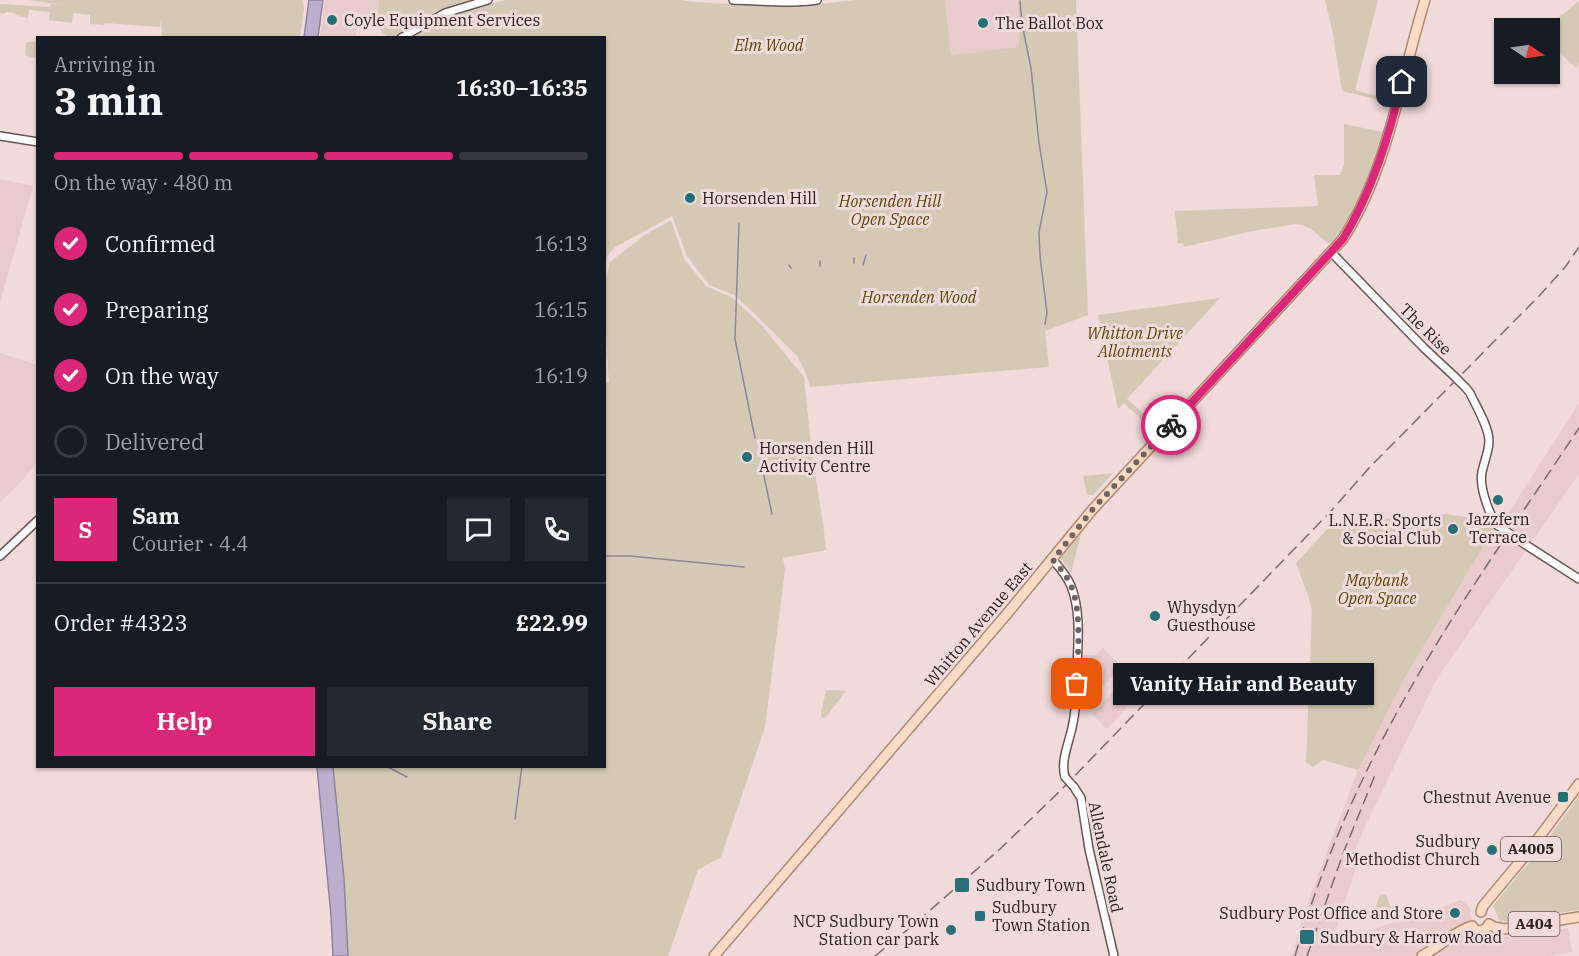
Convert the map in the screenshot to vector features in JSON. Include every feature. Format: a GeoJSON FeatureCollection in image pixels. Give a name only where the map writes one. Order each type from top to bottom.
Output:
{"type":"FeatureCollection","features":[{"type":"Feature","properties":{"kind":"main road","name":"Whitton Avenue East"},"geometry":{"type":"LineString","coordinates":[[714,956],[1053,560],[1093,509],[1343,239],[1359,211],[1392,121],[1425,0]]}},
{"type":"Feature","properties":{"kind":"main road","name":"A4005"},"geometry":{"type":"LineString","coordinates":[[1481,912],[1483,906],[1528,852],[1579,784]]}},
{"type":"Feature","properties":{"kind":"main road"},"geometry":{"type":"LineString","coordinates":[[1481,912],[1488,917],[1489,924],[1486,929],[1480,931],[1475,929],[1470,921],[1476,913],[1481,912]]}},
{"type":"Feature","properties":{"kind":"main road","name":"A404"},"geometry":{"type":"LineString","coordinates":[[1489,924],[1504,929],[1579,917]]}},
{"type":"Feature","properties":{"kind":"main road"},"geometry":{"type":"LineString","coordinates":[[1422,956],[1462,929],[1472,926]]}},
{"type":"Feature","properties":{"kind":"street"},"geometry":{"type":"LineString","coordinates":[[405,36],[445,13],[488,0]]}},
{"type":"Feature","properties":{"kind":"street"},"geometry":{"type":"LineString","coordinates":[[733,0],[764,2],[818,0]]}},
{"type":"Feature","properties":{"kind":"street"},"geometry":{"type":"LineString","coordinates":[[0,136],[36,142]]}},
{"type":"Feature","properties":{"kind":"street","name":"The Rise"},"geometry":{"type":"LineString","coordinates":[[1331,252],[1470,393],[1488,433],[1489,445],[1481,475],[1493,520],[1526,545],[1579,579]]}},
{"type":"Feature","properties":{"kind":"street"},"geometry":{"type":"LineString","coordinates":[[0,556],[36,522]]}},
{"type":"Feature","properties":{"kind":"street","name":"Allendale Road"},"geometry":{"type":"LineString","coordinates":[[1053,560],[1067,577],[1072,588],[1077,620],[1076,705],[1063,769],[1065,777],[1081,798],[1089,849],[1114,956]]}},
{"type":"Feature","properties":{"kind":"shaded area"},"geometry":{"type":"Polygon","coordinates":[[[309,0],[323,0],[318,36],[304,36],[309,0]]]}},
{"type":"Feature","properties":{"kind":"shaded area"},"geometry":{"type":"Polygon","coordinates":[[[325,0],[379,0],[378,27],[357,29],[355,36],[320,36],[325,0]]]}},
{"type":"Feature","properties":{"kind":"shaded area","name":"The Ballot Box"},"geometry":{"type":"Polygon","coordinates":[[[945,0],[1018,0],[1019,47],[951,55],[945,0]]]}},
{"type":"Feature","properties":{"kind":"shaded area"},"geometry":{"type":"Polygon","coordinates":[[[0,179],[33,186],[0,302],[0,179]]]}},
{"type":"Feature","properties":{"kind":"shaded area"},"geometry":{"type":"Polygon","coordinates":[[[0,353],[36,365],[36,464],[0,502],[0,353]]]}},
{"type":"Feature","properties":{"kind":"shaded area"},"geometry":{"type":"Polygon","coordinates":[[[1579,403],[1579,474],[1436,680],[1351,860],[1357,865],[1332,941],[1339,941],[1394,922],[1399,923],[1461,900],[1469,906],[1477,941],[1568,928],[1572,952],[1549,956],[1292,956],[1312,891],[1358,770],[1407,674],[1493,530],[1502,523],[1579,403]]]}},
{"type":"Feature","properties":{"kind":"shaded area"},"geometry":{"type":"Polygon","coordinates":[[[1103,648],[1122,667],[1094,695],[1083,692],[1084,655],[1096,655],[1103,648]]]}},
{"type":"Feature","properties":{"kind":"shaded area"},"geometry":{"type":"Polygon","coordinates":[[[1118,687],[1133,701],[1107,729],[1092,714],[1118,687]]]}},
{"type":"Feature","properties":{"kind":"shaded area"},"geometry":{"type":"Polygon","coordinates":[[[317,768],[333,768],[344,879],[348,956],[333,956],[317,768]]]}},
{"type":"Feature","properties":{"kind":"green space"},"geometry":{"type":"Polygon","coordinates":[[[29,0],[303,0],[304,10],[300,36],[162,36],[161,20],[160,27],[105,23],[104,25],[90,24],[90,15],[73,13],[72,23],[49,20],[50,12],[29,10],[28,18],[15,13],[0,13],[0,4],[50,7],[51,4],[64,5],[29,0]]]}},
{"type":"Feature","properties":{"kind":"green space"},"geometry":{"type":"Polygon","coordinates":[[[379,0],[472,0],[453,6],[396,36],[386,36],[378,27],[379,0]]]}},
{"type":"Feature","properties":{"kind":"green space","name":"Horsenden Hill Open Space"},"geometry":{"type":"Polygon","coordinates":[[[506,0],[681,0],[764,6],[809,5],[856,0],[945,0],[951,55],[1019,47],[1018,0],[1076,0],[1088,315],[1045,331],[1049,367],[810,387],[797,356],[734,295],[709,285],[687,256],[672,216],[615,247],[607,256],[606,262],[606,36],[415,36],[448,15],[506,0]]]}},
{"type":"Feature","properties":{"kind":"green space"},"geometry":{"type":"Polygon","coordinates":[[[1325,0],[1378,0],[1355,90],[1388,99],[1388,102],[1342,91],[1325,0]]]}},
{"type":"Feature","properties":{"kind":"green space"},"geometry":{"type":"Polygon","coordinates":[[[1579,1],[1579,63],[1576,68],[1560,53],[1558,18],[1579,1]]]}},
{"type":"Feature","properties":{"kind":"green space"},"geometry":{"type":"Polygon","coordinates":[[[36,42],[36,58],[27,57],[26,43],[36,42]]]}},
{"type":"Feature","properties":{"kind":"green space"},"geometry":{"type":"Polygon","coordinates":[[[1344,124],[1383,132],[1356,206],[1337,240],[1328,243],[1311,229],[1294,224],[1184,247],[1183,243],[1178,244],[1175,211],[1318,206],[1314,175],[1340,175],[1344,165],[1344,124]]]}},
{"type":"Feature","properties":{"kind":"green space"},"geometry":{"type":"Polygon","coordinates":[[[671,220],[684,259],[706,286],[733,298],[763,327],[804,377],[812,455],[823,523],[826,550],[783,558],[785,570],[765,727],[721,857],[698,870],[668,956],[344,956],[330,774],[333,768],[606,768],[606,384],[609,382],[606,279],[610,262],[645,235],[671,220]]]}},
{"type":"Feature","properties":{"kind":"green space","name":"Whitton Drive Allotments"},"geometry":{"type":"Polygon","coordinates":[[[1220,298],[1127,399],[1156,425],[1152,429],[1124,403],[1118,409],[1098,315],[1220,298]]]}},
{"type":"Feature","properties":{"kind":"green space"},"geometry":{"type":"Polygon","coordinates":[[[1113,473],[1093,495],[1087,495],[1083,476],[1113,473]]]}},
{"type":"Feature","properties":{"kind":"green space","name":"Maybank Open Space"},"geometry":{"type":"Polygon","coordinates":[[[1446,514],[1488,520],[1493,530],[1407,674],[1358,770],[1323,760],[1313,767],[1306,762],[1312,611],[1296,563],[1333,523],[1446,514]]]}},
{"type":"Feature","properties":{"kind":"green space"},"geometry":{"type":"Polygon","coordinates":[[[1082,530],[1071,573],[1060,557],[1082,530]]]}},
{"type":"Feature","properties":{"kind":"green space"},"geometry":{"type":"Polygon","coordinates":[[[826,690],[846,691],[823,718],[821,714],[826,690]]]}},
{"type":"Feature","properties":{"kind":"green space"},"geometry":{"type":"Polygon","coordinates":[[[1579,796],[1579,910],[1500,922],[1493,906],[1542,847],[1579,796]]]}},
{"type":"Feature","properties":{"kind":"green space"},"geometry":{"type":"Polygon","coordinates":[[[1380,895],[1386,895],[1391,908],[1390,916],[1379,919],[1376,907],[1380,895]]]}},
{"type":"Feature","properties":{"kind":"waterway"},"geometry":{"type":"LineString","coordinates":[[1020,1],[1047,192],[1039,232],[1047,313],[1045,324]]}},
{"type":"Feature","properties":{"kind":"waterway"},"geometry":{"type":"LineString","coordinates":[[739,223],[735,339],[755,438]]}},
{"type":"Feature","properties":{"kind":"waterway"},"geometry":{"type":"LineString","coordinates":[[863,265],[866,255]]}},
{"type":"Feature","properties":{"kind":"waterway"},"geometry":{"type":"LineString","coordinates":[[854,258],[854,263]]}},
{"type":"Feature","properties":{"kind":"waterway"},"geometry":{"type":"LineString","coordinates":[[820,261],[820,266]]}},
{"type":"Feature","properties":{"kind":"waterway"},"geometry":{"type":"LineString","coordinates":[[763,471],[772,514]]}},
{"type":"Feature","properties":{"kind":"waterway"},"geometry":{"type":"LineString","coordinates":[[606,556],[630,556],[744,567]]}},
{"type":"Feature","properties":{"kind":"waterway"},"geometry":{"type":"LineString","coordinates":[[390,768],[407,777]]}},
{"type":"Feature","properties":{"kind":"waterway"},"geometry":{"type":"LineString","coordinates":[[515,819],[522,768]]}},
{"type":"Feature","properties":{"kind":"railway"},"geometry":{"type":"LineString","coordinates":[[875,956],[1000,849],[1061,790],[1332,510],[1369,468],[1540,295],[1566,266],[1579,247]]}},
{"type":"Feature","properties":{"kind":"railway"},"geometry":{"type":"LineString","coordinates":[[1295,956],[1326,863],[1365,773],[1395,716],[1460,606],[1579,428]]}},
{"type":"Feature","properties":{"kind":"railway"},"geometry":{"type":"LineString","coordinates":[[1307,956],[1344,851],[1375,775]]}},
{"type":"Feature","properties":{"kind":"way so far"},"geometry":{"type":"LineString","coordinates":[[1077,684],[1076,605],[1067,577],[1053,560],[1093,509],[1171,425]]}},
{"type":"Feature","properties":{"kind":"place","name":"Coyle Equipment Services"},"geometry":{"type":"Point","coordinates":[332,20]}},
{"type":"Feature","properties":{"kind":"place","name":"The Ballot Box"},"geometry":{"type":"Point","coordinates":[983,23]}},
{"type":"Feature","properties":{"kind":"place","name":"Horsenden Hill"},"geometry":{"type":"Point","coordinates":[690,198]}},
{"type":"Feature","properties":{"kind":"place","name":"Horsenden Hill Activity Centre"},"geometry":{"type":"Point","coordinates":[747,457]}},
{"type":"Feature","properties":{"kind":"place","name":"Jazzfern Terrace"},"geometry":{"type":"Point","coordinates":[1498,500]}},
{"type":"Feature","properties":{"kind":"place","name":"L.N.E.R. Sports & Social Club"},"geometry":{"type":"Point","coordinates":[1453,529]}},
{"type":"Feature","properties":{"kind":"place","name":"Whysdyn Guesthouse"},"geometry":{"type":"Point","coordinates":[1155,616]}},
{"type":"Feature","properties":{"kind":"place","name":"Vanity Hair and Beauty"},"geometry":{"type":"Point","coordinates":[1077,684]}},
{"type":"Feature","properties":{"kind":"place","name":"Chestnut Avenue"},"geometry":{"type":"Point","coordinates":[1563,797]}},
{"type":"Feature","properties":{"kind":"place","name":"Sudbury Methodist Church"},"geometry":{"type":"Point","coordinates":[1492,850]}},
{"type":"Feature","properties":{"kind":"place","name":"Sudbury Town"},"geometry":{"type":"Point","coordinates":[962,885]}},
{"type":"Feature","properties":{"kind":"place","name":"Sudbury Post Office and Store"},"geometry":{"type":"Point","coordinates":[1455,913]}},
{"type":"Feature","properties":{"kind":"place","name":"Sudbury Town Station"},"geometry":{"type":"Point","coordinates":[980,916]}},
{"type":"Feature","properties":{"kind":"place","name":"NCP Sudbury Town Station car park"},"geometry":{"type":"Point","coordinates":[951,930]}},
{"type":"Feature","properties":{"kind":"place","name":"Sudbury & Harrow Road"},"geometry":{"type":"Point","coordinates":[1307,937]}},
{"type":"Feature","properties":{"kind":"route"},"geometry":{"type":"LineString","coordinates":[[1171,425],[1343,239],[1366,194],[1389,130],[1402,82]]}},
{"type":"Feature","properties":{"kind":"park label","name":"Elm Wood"},"geometry":{"type":"Point","coordinates":[769,45]}},
{"type":"Feature","properties":{"kind":"park label","name":"Horsenden Wood"},"geometry":{"type":"Point","coordinates":[919,297]}}]}
